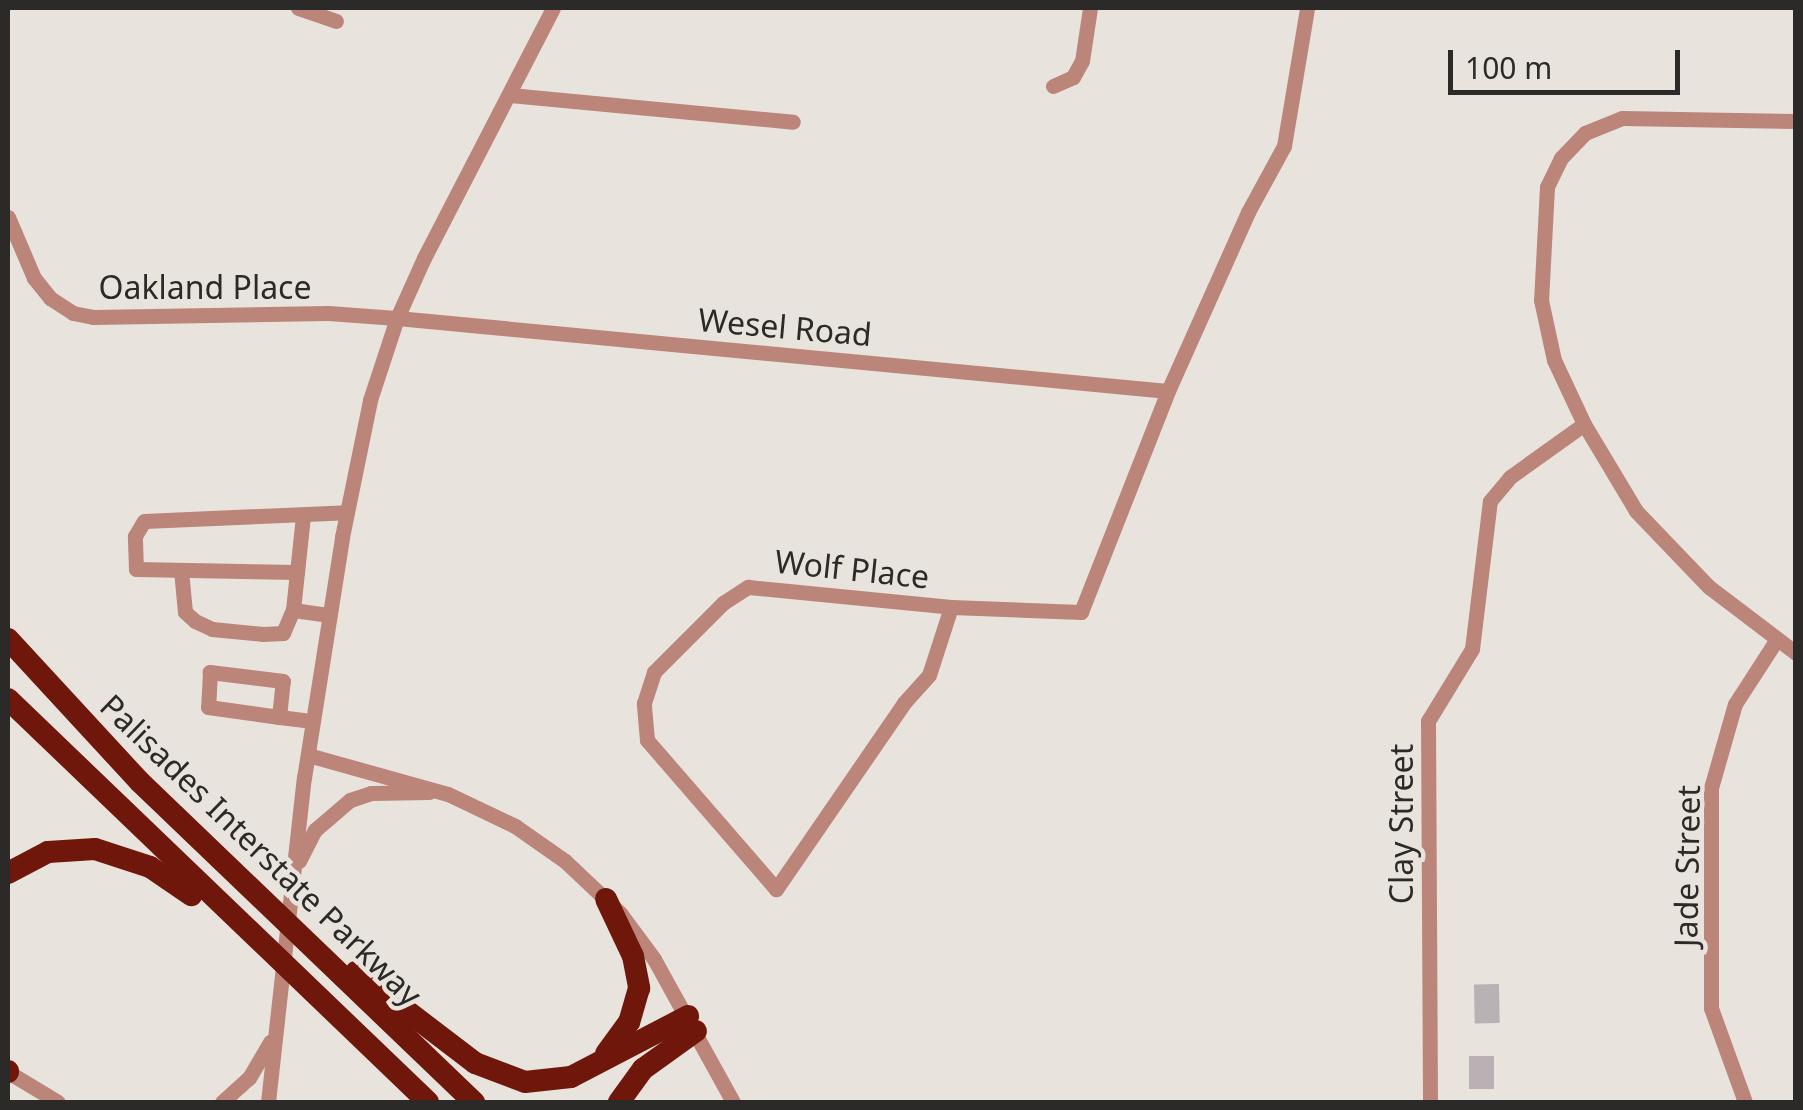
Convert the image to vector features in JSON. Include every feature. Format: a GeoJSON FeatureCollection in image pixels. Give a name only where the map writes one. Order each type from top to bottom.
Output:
{"type":"FeatureCollection","features":[{"type":"Feature","properties":{"kind":"highway","name":"Palisades Interstate Parkway"},"geometry":{"type":"LineString","coordinates":[[8,639],[114,756],[474,1102]]}},
{"type":"Feature","properties":{"kind":"highway","name":"Palisades Interstate Parkway"},"geometry":{"type":"LineString","coordinates":[[8,699],[428,1102]]}},
{"type":"Feature","properties":{"kind":"highway"},"geometry":{"type":"LineString","coordinates":[[8,873],[36,856],[60,850],[94,849],[140,862],[184,889],[316,997]]}},
{"type":"Feature","properties":{"kind":"highway"},"geometry":{"type":"LineString","coordinates":[[221,862],[348,966],[484,1068],[534,1083],[562,1080],[692,1024]]}},
{"type":"Feature","properties":{"kind":"highway"},"geometry":{"type":"LineString","coordinates":[[588,1069],[620,1038],[640,988],[634,956],[606,899]]}},
{"type":"Feature","properties":{"kind":"highway"},"geometry":{"type":"LineString","coordinates":[[619,1102],[642,1069],[692,1024]]}},
{"type":"Feature","properties":{"kind":"street"},"geometry":{"type":"LineString","coordinates":[[298,8],[336,21]]}},
{"type":"Feature","properties":{"kind":"street"},"geometry":{"type":"LineString","coordinates":[[268,1102],[308,755],[347,512],[370,400],[397,318],[553,8]]}},
{"type":"Feature","properties":{"kind":"street"},"geometry":{"type":"LineString","coordinates":[[1053,86],[1073,77],[1082,61],[1090,8]]}},
{"type":"Feature","properties":{"kind":"street"},"geometry":{"type":"LineString","coordinates":[[950,606],[1081,612],[1168,391],[1248,212],[1284,146],[1307,8]]}},
{"type":"Feature","properties":{"kind":"street"},"geometry":{"type":"LineString","coordinates":[[510,95],[793,122]]}},
{"type":"Feature","properties":{"kind":"street"},"geometry":{"type":"LineString","coordinates":[[1796,121],[1622,118],[1585,132],[1561,158],[1546,187],[1541,300],[1554,360],[1584,424],[1636,511],[1710,588],[1796,653]]}},
{"type":"Feature","properties":{"kind":"street","name":"Oakland Place"},"geometry":{"type":"LineString","coordinates":[[8,217],[34,278],[50,298],[73,314],[397,318]]}},
{"type":"Feature","properties":{"kind":"street","name":"Wesel Road"},"geometry":{"type":"LineString","coordinates":[[397,318],[1168,391]]}},
{"type":"Feature","properties":{"kind":"street","name":"Clay Street"},"geometry":{"type":"LineString","coordinates":[[1430,1102],[1428,721],[1472,649],[1490,501],[1510,478],[1584,424]]}},
{"type":"Feature","properties":{"kind":"street"},"geometry":{"type":"LineString","coordinates":[[297,572],[136,569],[136,536],[144,520],[347,512]]}},
{"type":"Feature","properties":{"kind":"street"},"geometry":{"type":"LineString","coordinates":[[180,570],[185,612],[212,629],[283,632],[292,610],[303,516]]}},
{"type":"Feature","properties":{"kind":"street","name":"Wolf Place"},"geometry":{"type":"LineString","coordinates":[[748,587],[950,606],[929,675],[904,703],[776,889],[647,740],[644,703],[654,672],[723,603],[748,587]]}},
{"type":"Feature","properties":{"kind":"street"},"geometry":{"type":"LineString","coordinates":[[292,610],[330,615]]}},
{"type":"Feature","properties":{"kind":"street","name":"Jade Street"},"geometry":{"type":"LineString","coordinates":[[1745,1102],[1711,1008],[1711,788],[1734,704],[1776,639]]}},
{"type":"Feature","properties":{"kind":"street"},"geometry":{"type":"LineString","coordinates":[[279,717],[282,680],[210,672],[208,708],[279,717],[313,721]]}},
{"type":"Feature","properties":{"kind":"street"},"geometry":{"type":"LineString","coordinates":[[308,755],[421,783],[550,848],[606,899],[643,944],[733,1102]]}},
{"type":"Feature","properties":{"kind":"street"},"geometry":{"type":"LineString","coordinates":[[292,878],[315,830],[350,800],[381,792],[448,794]]}},
{"type":"Feature","properties":{"kind":"street"},"geometry":{"type":"LineString","coordinates":[[222,1102],[249,1078],[276,1029]]}},
{"type":"Feature","properties":{"kind":"street"},"geometry":{"type":"LineString","coordinates":[[8,1072],[58,1102]]}},
{"type":"Feature","properties":{"kind":"building"},"geometry":{"type":"Polygon","coordinates":[[[1474,984],[1499,984],[1500,1023],[1475,1023],[1474,984]]]}},
{"type":"Feature","properties":{"kind":"building"},"geometry":{"type":"Polygon","coordinates":[[[1469,1056],[1494,1056],[1494,1089],[1469,1089],[1469,1056]]]}}]}
